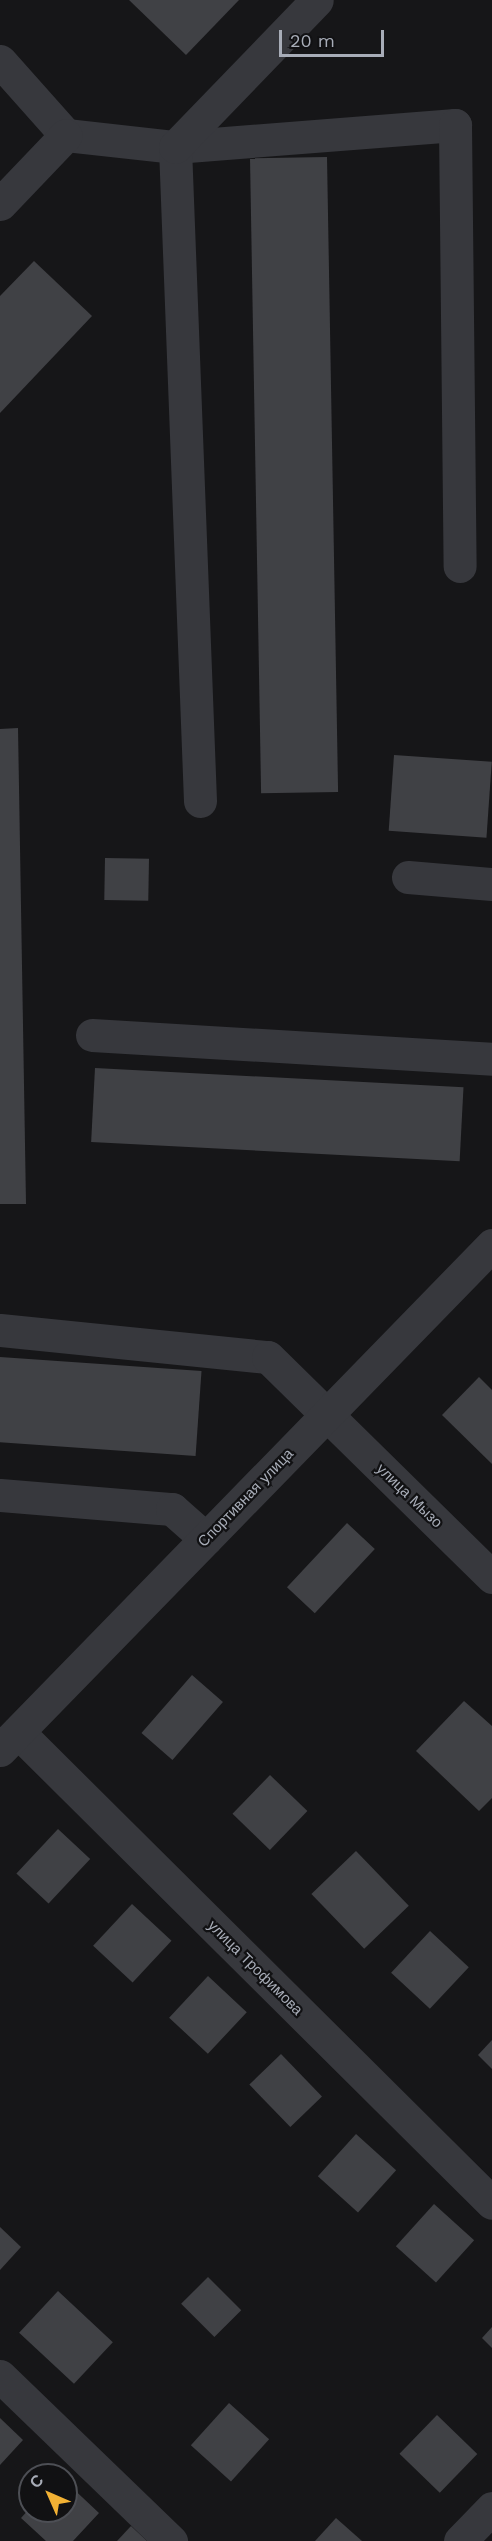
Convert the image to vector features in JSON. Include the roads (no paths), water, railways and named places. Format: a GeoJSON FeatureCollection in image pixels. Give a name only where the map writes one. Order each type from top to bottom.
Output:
{"type":"FeatureCollection","features":[{"type":"Feature","properties":{"kind":"street"},"geometry":{"type":"LineString","coordinates":[[200,801],[175,147],[317,0]]}},
{"type":"Feature","properties":{"kind":"street"},"geometry":{"type":"LineString","coordinates":[[0,61],[66,135],[175,147],[455,125],[460,566]]}},
{"type":"Feature","properties":{"kind":"street"},"geometry":{"type":"LineString","coordinates":[[0,204],[66,135]]}},
{"type":"Feature","properties":{"kind":"street"},"geometry":{"type":"LineString","coordinates":[[408,877],[492,884]]}},
{"type":"Feature","properties":{"kind":"street"},"geometry":{"type":"LineString","coordinates":[[92,1035],[492,1059]]}},
{"type":"Feature","properties":{"kind":"street","name":"Спортивная улица"},"geometry":{"type":"LineString","coordinates":[[9,1741],[492,1245]]}},
{"type":"Feature","properties":{"kind":"street","name":"улица Мызо"},"geometry":{"type":"LineString","coordinates":[[0,1330],[268,1357],[492,1577]]}},
{"type":"Feature","properties":{"kind":"street"},"geometry":{"type":"LineString","coordinates":[[0,1495],[172,1509],[206,1539]]}},
{"type":"Feature","properties":{"kind":"street","name":"улица Трофимова"},"geometry":{"type":"LineString","coordinates":[[9,1741],[492,2203]]}},
{"type":"Feature","properties":{"kind":"street"},"geometry":{"type":"LineString","coordinates":[[0,2376],[171,2541]]}},
{"type":"Feature","properties":{"kind":"street"},"geometry":{"type":"LineString","coordinates":[[460,2541],[492,2508]]}}]}
